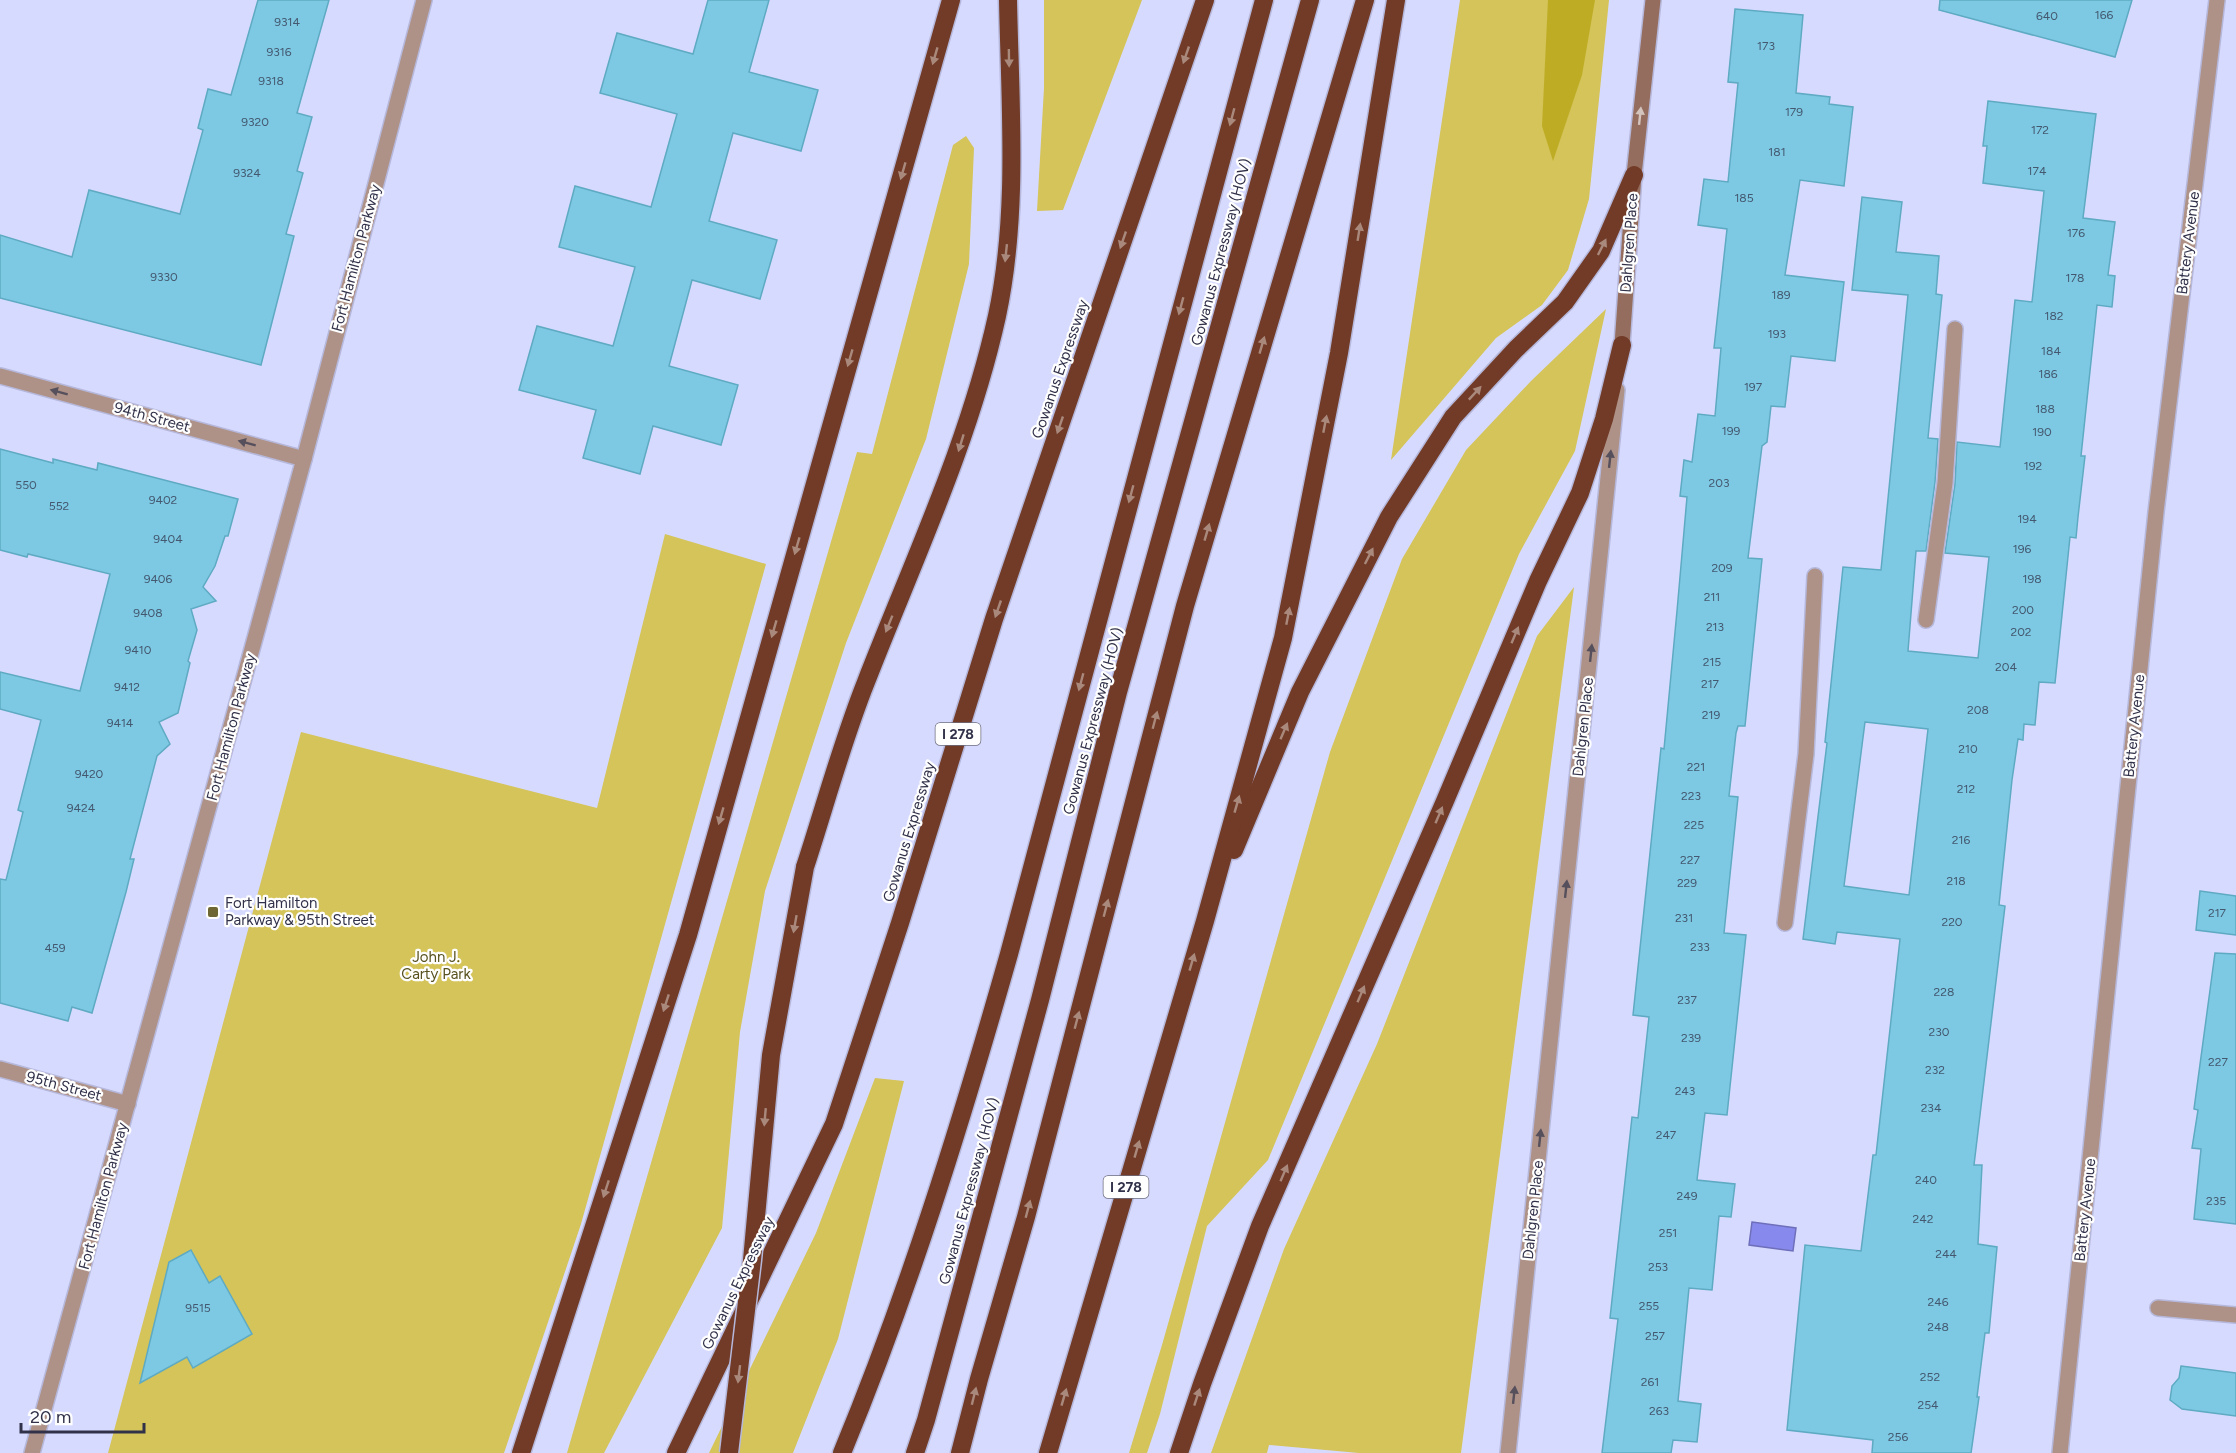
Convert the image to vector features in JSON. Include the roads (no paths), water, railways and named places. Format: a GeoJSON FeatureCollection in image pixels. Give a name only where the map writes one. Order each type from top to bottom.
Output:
{"type":"FeatureCollection","features":[{"type":"Feature","properties":{"kind":"highway"},"geometry":{"type":"LineString","coordinates":[[521,1453],[688,935],[951,0]]}},
{"type":"Feature","properties":{"kind":"highway"},"geometry":{"type":"LineString","coordinates":[[729,1453],[752,1260],[771,1055],[805,867],[865,685],[958,455],[979,388],[997,315],[1006,257],[1011,192],[1008,0]]}},
{"type":"Feature","properties":{"kind":"highway","name":"Gowanus Expressway"},"geometry":{"type":"LineString","coordinates":[[676,1453],[834,1124],[900,923],[994,619],[1205,0]]}},
{"type":"Feature","properties":{"kind":"highway"},"geometry":{"type":"LineString","coordinates":[[842,1453],[907,1284],[975,1073],[1009,954],[1264,0]]}},
{"type":"Feature","properties":{"kind":"highway","name":"Gowanus Expressway (HOV)"},"geometry":{"type":"LineString","coordinates":[[915,1453],[1040,1000],[1118,692],[1310,0]]}},
{"type":"Feature","properties":{"kind":"highway"},"geometry":{"type":"LineString","coordinates":[[960,1453],[1026,1217],[1185,606],[1365,0]]}},
{"type":"Feature","properties":{"kind":"highway","name":"I 278"},"geometry":{"type":"LineString","coordinates":[[1048,1453],[1204,921],[1283,638],[1339,352],[1396,0]]}},
{"type":"Feature","properties":{"kind":"highway"},"geometry":{"type":"LineString","coordinates":[[1204,921],[1300,692],[1389,517],[1453,417],[1516,349],[1565,302],[1601,251],[1634,175]]}},
{"type":"Feature","properties":{"kind":"highway"},"geometry":{"type":"LineString","coordinates":[[1179,1453],[1260,1226],[1445,801],[1538,580],[1580,493],[1604,418],[1622,345]]}},
{"type":"Feature","properties":{"kind":"main road","name":"Dahlgren Place"},"geometry":{"type":"LineString","coordinates":[[1622,345],[1634,175],[1653,0]]}},
{"type":"Feature","properties":{"kind":"street","name":"Fort Hamilton Parkway"},"geometry":{"type":"LineString","coordinates":[[32,1453],[304,459],[424,0]]}},
{"type":"Feature","properties":{"kind":"street","name":"Battery Avenue"},"geometry":{"type":"LineString","coordinates":[[2060,1453],[2156,512],[2217,0]]}},
{"type":"Feature","properties":{"kind":"street"},"geometry":{"type":"LineString","coordinates":[[1926,620],[1945,483],[1954,329]]}},
{"type":"Feature","properties":{"kind":"street","name":"Dahlgren Place"},"geometry":{"type":"LineString","coordinates":[[1508,1453],[1622,345]]}},
{"type":"Feature","properties":{"kind":"street","name":"94th Street"},"geometry":{"type":"LineString","coordinates":[[0,376],[304,459]]}},
{"type":"Feature","properties":{"kind":"street"},"geometry":{"type":"LineString","coordinates":[[1785,923],[1806,754],[1815,576]]}},
{"type":"Feature","properties":{"kind":"street","name":"95th Street"},"geometry":{"type":"LineString","coordinates":[[0,1069],[128,1104]]}},
{"type":"Feature","properties":{"kind":"street"},"geometry":{"type":"LineString","coordinates":[[2158,1308],[2236,1315]]}},
{"type":"Feature","properties":{"kind":"place","name":"Fort Hamilton Parkway & 95th Street"},"geometry":{"type":"Point","coordinates":[213,912]}},
{"type":"Feature","properties":{"kind":"park label","name":"John J. Carty Park"},"geometry":{"type":"Point","coordinates":[436,966]}}]}
